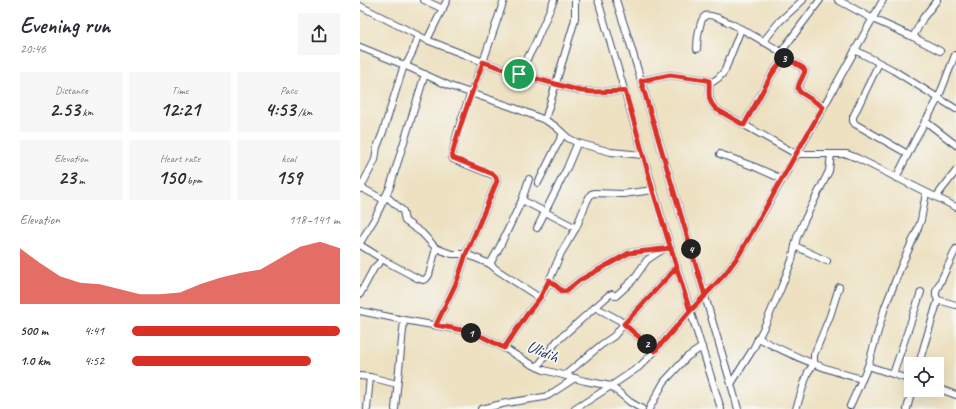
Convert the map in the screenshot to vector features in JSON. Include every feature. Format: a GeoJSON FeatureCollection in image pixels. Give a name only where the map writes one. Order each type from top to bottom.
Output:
{"type":"FeatureCollection","features":[{"type":"Feature","properties":{"kind":"street"},"geometry":{"type":"LineString","coordinates":[[424,0],[443,9]]}},
{"type":"Feature","properties":{"kind":"street"},"geometry":{"type":"LineString","coordinates":[[427,40],[447,0]]}},
{"type":"Feature","properties":{"kind":"street"},"geometry":{"type":"LineString","coordinates":[[436,325],[457,281],[466,254],[497,181],[493,174],[452,157],[463,116],[504,0]]}},
{"type":"Feature","properties":{"kind":"street"},"geometry":{"type":"LineString","coordinates":[[519,74],[535,44],[554,0]]}},
{"type":"Feature","properties":{"kind":"street"},"geometry":{"type":"LineString","coordinates":[[598,0],[653,190],[721,409]]}},
{"type":"Feature","properties":{"kind":"street"},"geometry":{"type":"LineString","coordinates":[[616,0],[732,384],[738,409]]}},
{"type":"Feature","properties":{"kind":"street"},"geometry":{"type":"LineString","coordinates":[[763,42],[780,21],[803,0]]}},
{"type":"Feature","properties":{"kind":"street"},"geometry":{"type":"LineString","coordinates":[[744,125],[784,55],[784,48],[820,0]]}},
{"type":"Feature","properties":{"kind":"street"},"geometry":{"type":"LineString","coordinates":[[838,0],[872,19],[940,51]]}},
{"type":"Feature","properties":{"kind":"street"},"geometry":{"type":"LineString","coordinates":[[575,409],[639,367],[725,274],[739,255],[883,0]]}},
{"type":"Feature","properties":{"kind":"street"},"geometry":{"type":"LineString","coordinates":[[913,37],[923,18],[937,0]]}},
{"type":"Feature","properties":{"kind":"street"},"geometry":{"type":"LineString","coordinates":[[545,120],[574,23],[575,1]]}},
{"type":"Feature","properties":{"kind":"street"},"geometry":{"type":"LineString","coordinates":[[360,6],[427,40],[483,62],[519,74],[576,90],[625,91]]}},
{"type":"Feature","properties":{"kind":"street"},"geometry":{"type":"LineString","coordinates":[[697,49],[700,24],[705,15],[719,18],[763,42],[803,68],[805,71],[798,85],[798,89],[800,92],[823,107]]}},
{"type":"Feature","properties":{"kind":"street"},"geometry":{"type":"LineString","coordinates":[[709,84],[718,79],[725,70],[741,29]]}},
{"type":"Feature","properties":{"kind":"street"},"geometry":{"type":"LineString","coordinates":[[418,35],[413,51],[405,65],[377,147],[376,160],[360,188],[385,198],[403,211],[405,221],[422,233],[436,248],[446,252],[466,254],[490,264],[540,298]]}},
{"type":"Feature","properties":{"kind":"street"},"geometry":{"type":"LineString","coordinates":[[360,46],[450,86],[545,120],[578,143],[611,152],[643,155]]}},
{"type":"Feature","properties":{"kind":"street"},"geometry":{"type":"LineString","coordinates":[[855,50],[893,70],[956,109]]}},
{"type":"Feature","properties":{"kind":"street"},"geometry":{"type":"LineString","coordinates":[[896,178],[938,99],[955,58]]}},
{"type":"Feature","properties":{"kind":"street"},"geometry":{"type":"LineString","coordinates":[[879,63],[853,117],[853,121],[855,124],[908,154]]}},
{"type":"Feature","properties":{"kind":"street"},"geometry":{"type":"LineString","coordinates":[[425,74],[400,157],[385,198],[360,244],[383,259],[423,280],[429,275],[436,248]]}},
{"type":"Feature","properties":{"kind":"street"},"geometry":{"type":"LineString","coordinates":[[641,81],[670,75],[705,79],[709,81],[708,95],[716,109],[796,154],[847,154],[956,207]]}},
{"type":"Feature","properties":{"kind":"street"},"geometry":{"type":"LineString","coordinates":[[925,121],[956,145]]}},
{"type":"Feature","properties":{"kind":"street"},"geometry":{"type":"LineString","coordinates":[[538,183],[563,134]]}},
{"type":"Feature","properties":{"kind":"street"},"geometry":{"type":"LineString","coordinates":[[537,228],[578,143]]}},
{"type":"Feature","properties":{"kind":"street"},"geometry":{"type":"LineString","coordinates":[[720,154],[782,179]]}},
{"type":"Feature","properties":{"kind":"street"},"geometry":{"type":"LineString","coordinates":[[732,384],[753,349],[766,323],[787,274],[797,237],[829,171],[831,154]]}},
{"type":"Feature","properties":{"kind":"street"},"geometry":{"type":"LineString","coordinates":[[936,197],[956,171]]}},
{"type":"Feature","properties":{"kind":"street"},"geometry":{"type":"LineString","coordinates":[[490,264],[522,200],[529,179]]}},
{"type":"Feature","properties":{"kind":"street"},"geometry":{"type":"LineString","coordinates":[[504,348],[540,298],[561,253],[576,228],[586,201],[591,194],[623,194],[653,190]]}},
{"type":"Feature","properties":{"kind":"street"},"geometry":{"type":"LineString","coordinates":[[850,406],[868,366],[885,307],[921,220],[926,193]]}},
{"type":"Feature","properties":{"kind":"street"},"geometry":{"type":"LineString","coordinates":[[522,200],[576,228]]}},
{"type":"Feature","properties":{"kind":"street"},"geometry":{"type":"LineString","coordinates":[[795,246],[827,261]]}},
{"type":"Feature","properties":{"kind":"street"},"geometry":{"type":"LineString","coordinates":[[549,280],[562,291],[566,291],[580,280],[629,253],[671,248]]}},
{"type":"Feature","properties":{"kind":"street"},"geometry":{"type":"LineString","coordinates":[[921,357],[938,300],[936,291],[956,249]]}},
{"type":"Feature","properties":{"kind":"street"},"geometry":{"type":"LineString","coordinates":[[537,367],[557,341],[610,294],[614,296],[618,294],[633,280],[647,260],[662,250]]}},
{"type":"Feature","properties":{"kind":"street"},"geometry":{"type":"LineString","coordinates":[[360,294],[374,268],[383,259]]}},
{"type":"Feature","properties":{"kind":"street"},"geometry":{"type":"LineString","coordinates":[[565,375],[614,336],[677,267]]}},
{"type":"Feature","properties":{"kind":"street"},"geometry":{"type":"LineString","coordinates":[[796,409],[808,372],[814,364],[814,356],[839,287]]}},
{"type":"Feature","properties":{"kind":"street"},"geometry":{"type":"LineString","coordinates":[[893,374],[921,292]]}},
{"type":"Feature","properties":{"kind":"street"},"geometry":{"type":"LineString","coordinates":[[938,300],[956,305]]}},
{"type":"Feature","properties":{"kind":"street"},"geometry":{"type":"LineString","coordinates":[[595,307],[619,320],[655,351]]}},
{"type":"Feature","properties":{"kind":"street","name":"Ulidih"},"geometry":{"type":"LineString","coordinates":[[360,311],[467,331],[483,337],[544,370],[611,386]]}},
{"type":"Feature","properties":{"kind":"street"},"geometry":{"type":"LineString","coordinates":[[394,409],[404,320]]}},
{"type":"Feature","properties":{"kind":"street"},"geometry":{"type":"LineString","coordinates":[[758,338],[814,364],[862,379]]}},
{"type":"Feature","properties":{"kind":"street"},"geometry":{"type":"LineString","coordinates":[[650,409],[664,382],[688,358],[702,347]]}},
{"type":"Feature","properties":{"kind":"street"},"geometry":{"type":"LineString","coordinates":[[868,366],[904,378]]}},
{"type":"Feature","properties":{"kind":"street"},"geometry":{"type":"LineString","coordinates":[[360,376],[397,384]]}},
{"type":"Feature","properties":{"kind":"street"},"geometry":{"type":"LineString","coordinates":[[367,409],[370,378]]}},
{"type":"Feature","properties":{"kind":"street"},"geometry":{"type":"LineString","coordinates":[[481,409],[506,403],[544,397],[575,378]]}},
{"type":"Feature","properties":{"kind":"street"},"geometry":{"type":"LineString","coordinates":[[611,386],[630,402],[642,409]]}},
{"type":"Feature","properties":{"kind":"street"},"geometry":{"type":"LineString","coordinates":[[944,391],[956,395]]}},
{"type":"Feature","properties":{"kind":"street"},"geometry":{"type":"LineString","coordinates":[[907,409],[910,397]]}},
{"type":"Feature","properties":{"kind":"route"},"geometry":{"type":"LineString","coordinates":[[519,74],[483,62],[463,116],[452,157],[493,174],[497,181],[466,254],[457,281],[436,325],[467,331],[483,337],[504,348],[540,298],[549,280],[562,291],[566,291],[580,280],[629,253],[634,251],[662,250],[671,248],[677,267],[624,324],[655,351],[690,311],[705,296],[725,274],[739,255],[823,107],[800,92],[798,85],[805,71],[803,68],[785,57],[772,74],[744,125],[713,106],[708,95],[709,81],[705,79],[670,75],[641,81],[705,296],[690,311],[677,267],[653,190],[625,91],[581,91],[519,74]]}}]}
